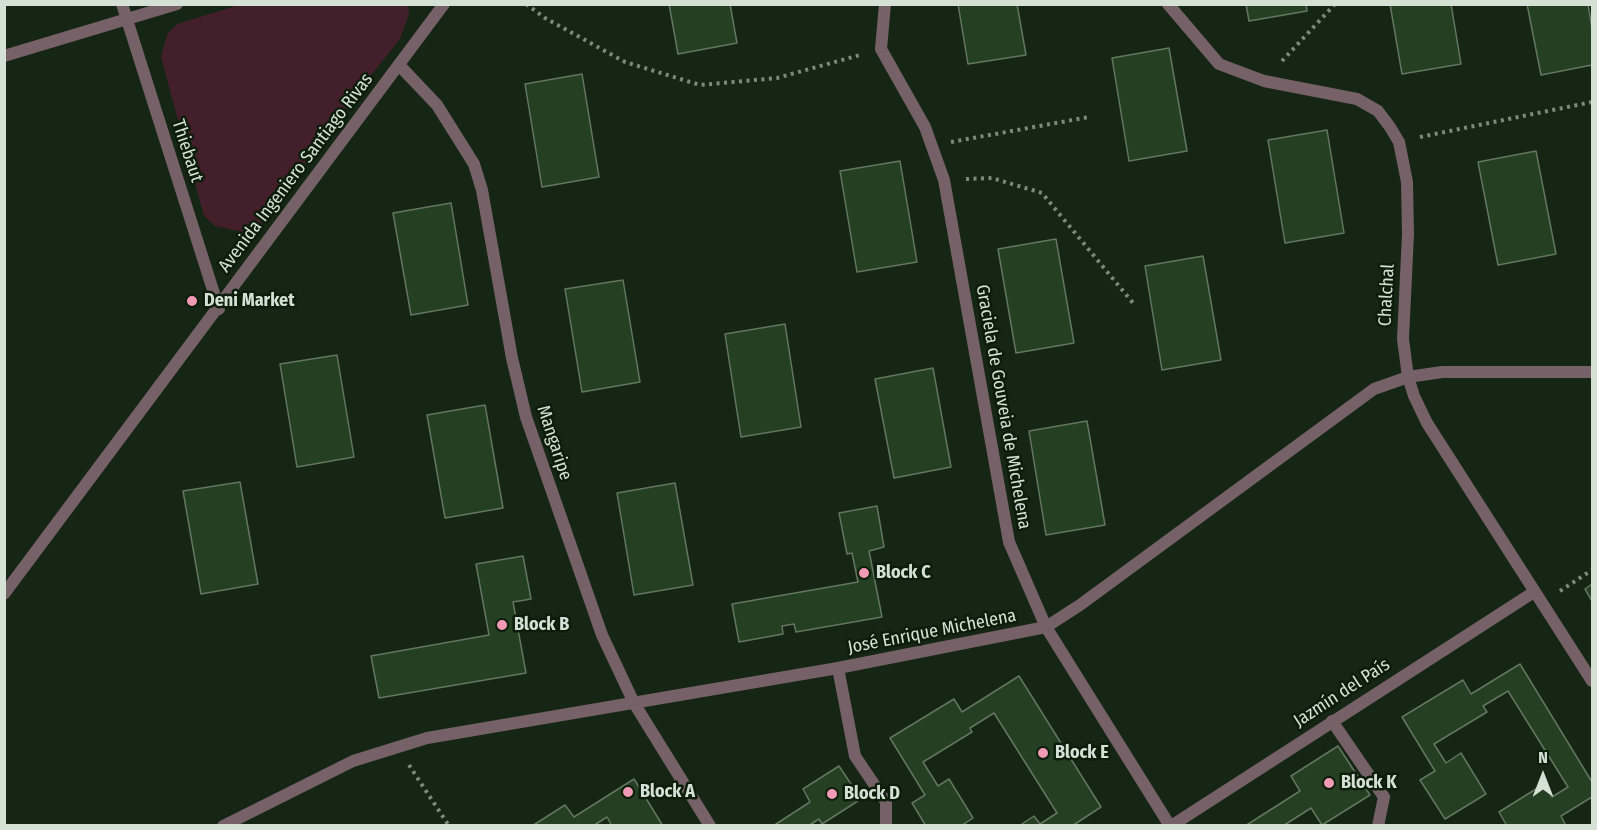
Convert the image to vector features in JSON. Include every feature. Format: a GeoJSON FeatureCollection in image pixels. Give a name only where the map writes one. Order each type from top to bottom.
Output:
{"type":"FeatureCollection","features":[{"type":"Feature","properties":{"kind":"street","name":"Thiebaut"},"geometry":{"type":"LineString","coordinates":[[122,4],[219,309]]}},
{"type":"Feature","properties":{"kind":"street"},"geometry":{"type":"LineString","coordinates":[[4,56],[177,4]]}},
{"type":"Feature","properties":{"kind":"street","name":"Avenida Ingeniero Santiago Rivas"},"geometry":{"type":"LineString","coordinates":[[4,594],[219,309],[444,4]]}},
{"type":"Feature","properties":{"kind":"street"},"geometry":{"type":"LineString","coordinates":[[881,49],[885,4]]}},
{"type":"Feature","properties":{"kind":"street","name":"Chalchal"},"geometry":{"type":"LineString","coordinates":[[1168,4],[1219,64],[1264,81],[1357,99],[1378,111],[1399,142],[1407,182],[1408,234],[1403,339],[1408,377],[1427,423],[1593,681]]}},
{"type":"Feature","properties":{"kind":"street","name":"Graciela de Gouveia de Michelena"},"geometry":{"type":"LineString","coordinates":[[881,49],[915,108],[933,146],[944,180],[1003,519],[1017,564],[1046,627],[1170,825]]}},
{"type":"Feature","properties":{"kind":"street","name":"Mangaripe"},"geometry":{"type":"LineString","coordinates":[[399,65],[437,105],[463,143],[474,164],[482,190],[525,417],[602,635],[634,703],[710,825]]}},
{"type":"Feature","properties":{"kind":"street","name":"José Enrique Michelena"},"geometry":{"type":"LineString","coordinates":[[223,825],[353,761],[397,746],[464,731],[838,669],[1046,627],[1080,605],[1374,388],[1408,377],[1442,372],[1593,372]]}},
{"type":"Feature","properties":{"kind":"street","name":"Jazmín del País"},"geometry":{"type":"LineString","coordinates":[[1170,825],[1534,592]]}},
{"type":"Feature","properties":{"kind":"street"},"geometry":{"type":"LineString","coordinates":[[838,669],[855,756],[886,802],[886,825]]}},
{"type":"Feature","properties":{"kind":"street"},"geometry":{"type":"LineString","coordinates":[[1332,721],[1384,797],[1378,825]]}},
{"type":"Feature","properties":{"kind":"path"},"geometry":{"type":"LineString","coordinates":[[526,4],[545,18],[625,62],[700,86],[777,78],[881,49]]}},
{"type":"Feature","properties":{"kind":"path"},"geometry":{"type":"LineString","coordinates":[[1264,81],[1335,4]]}},
{"type":"Feature","properties":{"kind":"path"},"geometry":{"type":"LineString","coordinates":[[1399,142],[1593,102]]}},
{"type":"Feature","properties":{"kind":"path"},"geometry":{"type":"LineString","coordinates":[[933,146],[1089,117]]}},
{"type":"Feature","properties":{"kind":"path"},"geometry":{"type":"LineString","coordinates":[[944,180],[992,178],[1042,193],[1133,303]]}},
{"type":"Feature","properties":{"kind":"path"},"geometry":{"type":"LineString","coordinates":[[1542,603],[1593,570]]}},
{"type":"Feature","properties":{"kind":"path"},"geometry":{"type":"LineString","coordinates":[[397,746],[449,825]]}},
{"type":"Feature","properties":{"kind":"shaded area"},"geometry":{"type":"Polygon","coordinates":[[[242,4],[408,5],[409,14],[400,39],[352,99],[264,222],[243,232],[215,226],[204,216],[161,57],[167,35],[177,24],[242,4]]]}},
{"type":"Feature","properties":{"kind":"building"},"geometry":{"type":"Polygon","coordinates":[[[669,4],[730,4],[737,43],[678,54],[669,4]]]}},
{"type":"Feature","properties":{"kind":"building"},"geometry":{"type":"Polygon","coordinates":[[[958,4],[1017,4],[1026,55],[968,64],[958,4]]]}},
{"type":"Feature","properties":{"kind":"building"},"geometry":{"type":"Polygon","coordinates":[[[1246,4],[1306,4],[1307,11],[1249,21],[1246,4]]]}},
{"type":"Feature","properties":{"kind":"building"},"geometry":{"type":"Polygon","coordinates":[[[1390,4],[1451,4],[1461,64],[1402,74],[1390,4]]]}},
{"type":"Feature","properties":{"kind":"building"},"geometry":{"type":"Polygon","coordinates":[[[1527,4],[1588,4],[1592,29],[1592,65],[1541,75],[1527,4]]]}},
{"type":"Feature","properties":{"kind":"building"},"geometry":{"type":"Polygon","coordinates":[[[1169,48],[1187,151],[1129,161],[1112,58],[1169,48]]]}},
{"type":"Feature","properties":{"kind":"building"},"geometry":{"type":"Polygon","coordinates":[[[582,74],[599,177],[542,187],[525,84],[582,74]]]}},
{"type":"Feature","properties":{"kind":"building"},"geometry":{"type":"Polygon","coordinates":[[[1327,130],[1344,233],[1285,243],[1268,140],[1327,130]]]}},
{"type":"Feature","properties":{"kind":"building"},"geometry":{"type":"Polygon","coordinates":[[[1536,151],[1556,254],[1498,265],[1478,162],[1536,151]]]}},
{"type":"Feature","properties":{"kind":"building"},"geometry":{"type":"Polygon","coordinates":[[[900,161],[917,262],[857,272],[840,171],[900,161]]]}},
{"type":"Feature","properties":{"kind":"building"},"geometry":{"type":"Polygon","coordinates":[[[451,203],[468,305],[411,315],[393,213],[451,203]]]}},
{"type":"Feature","properties":{"kind":"building"},"geometry":{"type":"Polygon","coordinates":[[[1056,239],[1074,343],[1016,353],[998,249],[1056,239]]]}},
{"type":"Feature","properties":{"kind":"building"},"geometry":{"type":"Polygon","coordinates":[[[1203,256],[1221,360],[1162,370],[1145,266],[1203,256]]]}},
{"type":"Feature","properties":{"kind":"building"},"geometry":{"type":"Polygon","coordinates":[[[623,280],[640,382],[582,392],[565,289],[623,280]]]}},
{"type":"Feature","properties":{"kind":"building"},"geometry":{"type":"Polygon","coordinates":[[[785,324],[801,427],[741,437],[725,334],[785,324]]]}},
{"type":"Feature","properties":{"kind":"building"},"geometry":{"type":"Polygon","coordinates":[[[337,355],[354,457],[297,467],[280,364],[337,355]]]}},
{"type":"Feature","properties":{"kind":"building"},"geometry":{"type":"Polygon","coordinates":[[[933,368],[951,467],[894,478],[875,379],[933,368]]]}},
{"type":"Feature","properties":{"kind":"building"},"geometry":{"type":"Polygon","coordinates":[[[485,405],[503,508],[445,518],[427,415],[485,405]]]}},
{"type":"Feature","properties":{"kind":"building"},"geometry":{"type":"Polygon","coordinates":[[[1087,421],[1105,525],[1046,535],[1029,431],[1087,421]]]}},
{"type":"Feature","properties":{"kind":"building"},"geometry":{"type":"Polygon","coordinates":[[[240,482],[258,584],[201,594],[183,491],[240,482]]]}},
{"type":"Feature","properties":{"kind":"building"},"geometry":{"type":"Polygon","coordinates":[[[675,483],[693,585],[634,595],[617,493],[675,483]]]}},
{"type":"Feature","properties":{"kind":"building","name":"Block C"},"geometry":{"type":"Polygon","coordinates":[[[877,506],[884,547],[869,551],[882,617],[796,632],[794,624],[782,626],[783,634],[739,642],[732,604],[858,582],[852,553],[847,554],[839,513],[877,506]]]}},
{"type":"Feature","properties":{"kind":"building","name":"Block B"},"geometry":{"type":"Polygon","coordinates":[[[523,556],[531,599],[513,602],[526,673],[379,698],[371,656],[489,635],[476,564],[523,556]]]}},
{"type":"Feature","properties":{"kind":"building"},"geometry":{"type":"Polygon","coordinates":[[[1592,584],[1592,601],[1585,589],[1592,584]]]}},
{"type":"Feature","properties":{"kind":"building"},"geometry":{"type":"Polygon","coordinates":[[[1520,664],[1592,782],[1592,797],[1561,816],[1566,826],[1507,826],[1499,812],[1544,784],[1552,797],[1568,787],[1508,691],[1483,706],[1487,712],[1434,744],[1446,763],[1461,753],[1486,794],[1445,819],[1420,780],[1435,771],[1402,717],[1463,680],[1471,694],[1520,664]]]}},
{"type":"Feature","properties":{"kind":"building","name":"Block E"},"geometry":{"type":"Polygon","coordinates":[[[1019,676],[1101,807],[1072,826],[1019,826],[1034,816],[1040,824],[1057,813],[994,713],[970,728],[972,732],[923,762],[938,786],[949,779],[973,818],[961,826],[926,826],[912,803],[925,795],[890,738],[954,699],[962,712],[1019,676]]]}},
{"type":"Feature","properties":{"kind":"building","name":"Block K"},"geometry":{"type":"Polygon","coordinates":[[[1338,746],[1370,795],[1322,825],[1311,808],[1283,826],[1245,826],[1300,791],[1291,776],[1338,746]]]}},
{"type":"Feature","properties":{"kind":"building","name":"Block D"},"geometry":{"type":"Polygon","coordinates":[[[839,766],[861,799],[822,824],[819,819],[808,826],[773,826],[810,802],[803,789],[839,766]]]}},
{"type":"Feature","properties":{"kind":"building","name":"Block A"},"geometry":{"type":"Polygon","coordinates":[[[634,779],[663,826],[612,826],[607,817],[593,826],[532,826],[565,805],[574,817],[634,779]]]}},
{"type":"Feature","properties":{"kind":"place","name":"Deni Market"},"geometry":{"type":"Point","coordinates":[192,301]}},
{"type":"Feature","properties":{"kind":"place","name":"Block C"},"geometry":{"type":"Point","coordinates":[864,573]}},
{"type":"Feature","properties":{"kind":"place","name":"Block B"},"geometry":{"type":"Point","coordinates":[502,625]}},
{"type":"Feature","properties":{"kind":"place","name":"Block E"},"geometry":{"type":"Point","coordinates":[1043,753]}},
{"type":"Feature","properties":{"kind":"place","name":"Block K"},"geometry":{"type":"Point","coordinates":[1329,783]}},
{"type":"Feature","properties":{"kind":"place","name":"Block A"},"geometry":{"type":"Point","coordinates":[628,792]}},
{"type":"Feature","properties":{"kind":"place","name":"Block D"},"geometry":{"type":"Point","coordinates":[832,794]}}]}
